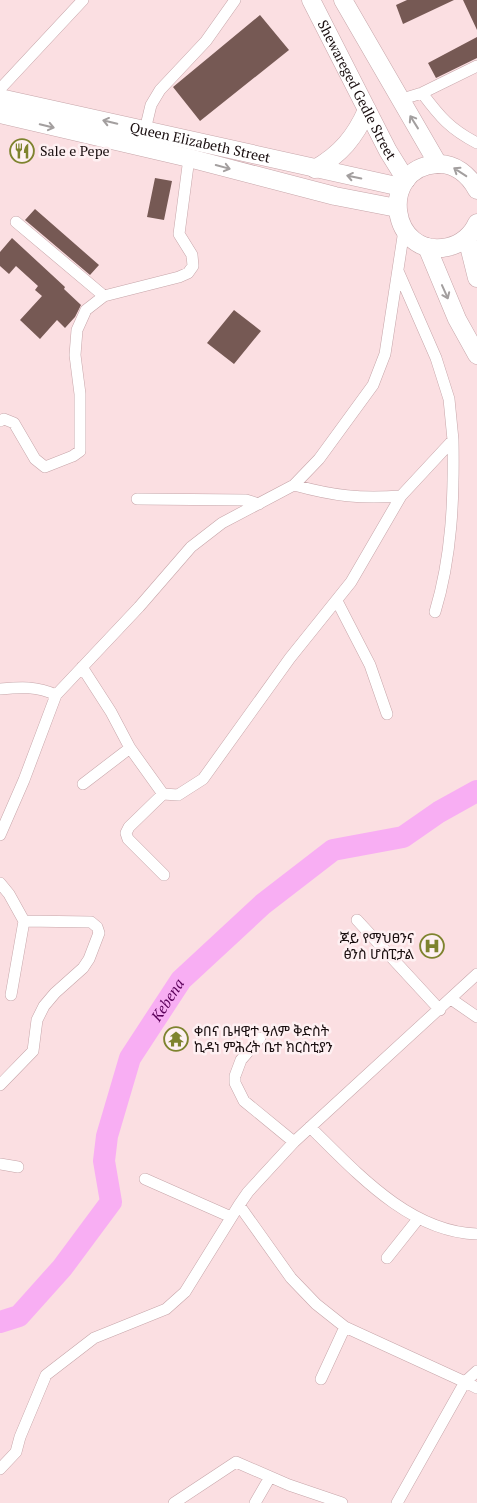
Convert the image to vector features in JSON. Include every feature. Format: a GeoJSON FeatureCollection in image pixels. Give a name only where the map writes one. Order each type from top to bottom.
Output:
{"type":"FeatureCollection","features":[{"type":"Feature","properties":{"kind":"main road","name":"Shewareged Gedle Street"},"geometry":{"type":"LineString","coordinates":[[311,0],[404,184]]}},
{"type":"Feature","properties":{"kind":"main road","name":"Shewareged Gedle Street"},"geometry":{"type":"LineString","coordinates":[[343,0],[399,100],[438,164]]}},
{"type":"Feature","properties":{"kind":"main road","name":"Queen Elizabeth Street"},"geometry":{"type":"LineString","coordinates":[[0,98],[316,170],[404,184]]}},
{"type":"Feature","properties":{"kind":"main road"},"geometry":{"type":"LineString","coordinates":[[316,170],[346,147],[358,130],[367,110]]}},
{"type":"Feature","properties":{"kind":"main road","name":"Queen Elizabeth Street"},"geometry":{"type":"LineString","coordinates":[[0,114],[189,158],[335,196],[397,208]]}},
{"type":"Feature","properties":{"kind":"main road"},"geometry":{"type":"LineString","coordinates":[[477,190],[462,172],[438,164],[426,166],[415,172],[404,184],[397,208],[404,230],[414,240],[427,246],[448,247],[467,238],[477,223]]}},
{"type":"Feature","properties":{"kind":"main road"},"geometry":{"type":"LineString","coordinates":[[467,238],[477,278]]}},
{"type":"Feature","properties":{"kind":"main road"},"geometry":{"type":"LineString","coordinates":[[427,246],[457,319],[477,355]]}},
{"type":"Feature","properties":{"kind":"street"},"geometry":{"type":"LineString","coordinates":[[0,89],[83,0]]}},
{"type":"Feature","properties":{"kind":"street"},"geometry":{"type":"LineString","coordinates":[[146,130],[151,105],[160,90],[206,41],[235,0]]}},
{"type":"Feature","properties":{"kind":"street"},"geometry":{"type":"LineString","coordinates":[[399,100],[422,93],[477,66]]}},
{"type":"Feature","properties":{"kind":"street"},"geometry":{"type":"LineString","coordinates":[[422,93],[443,121],[457,132],[477,143]]}},
{"type":"Feature","properties":{"kind":"street"},"geometry":{"type":"LineString","coordinates":[[0,421],[4,419],[14,423],[35,460],[45,467],[73,456],[80,451],[80,394],[75,355],[77,330],[86,310],[104,296],[180,277],[188,273],[193,266],[192,255],[179,234],[189,158]]}},
{"type":"Feature","properties":{"kind":"street"},"geometry":{"type":"LineString","coordinates":[[16,222],[104,296]]}},
{"type":"Feature","properties":{"kind":"street"},"geometry":{"type":"LineString","coordinates":[[0,835],[24,780],[56,694],[191,547],[222,523],[294,485],[319,459],[374,385],[385,354],[404,230]]}},
{"type":"Feature","properties":{"kind":"street"},"geometry":{"type":"LineString","coordinates":[[398,271],[436,358],[449,399],[453,440],[454,490],[443,583],[435,612]]}},
{"type":"Feature","properties":{"kind":"street"},"geometry":{"type":"LineString","coordinates":[[164,875],[128,839],[126,833],[129,827],[163,794],[178,795],[203,779],[290,658],[337,602],[351,582],[401,496],[453,440]]}},
{"type":"Feature","properties":{"kind":"street"},"geometry":{"type":"LineString","coordinates":[[294,485],[329,494],[364,499],[401,496]]}},
{"type":"Feature","properties":{"kind":"street"},"geometry":{"type":"LineString","coordinates":[[137,499],[246,500],[259,504]]}},
{"type":"Feature","properties":{"kind":"street"},"geometry":{"type":"LineString","coordinates":[[337,602],[370,665],[387,714]]}},
{"type":"Feature","properties":{"kind":"street"},"geometry":{"type":"LineString","coordinates":[[82,667],[111,712],[130,748],[163,794]]}},
{"type":"Feature","properties":{"kind":"street"},"geometry":{"type":"LineString","coordinates":[[0,689],[24,687],[44,689],[56,694]]}},
{"type":"Feature","properties":{"kind":"street"},"geometry":{"type":"LineString","coordinates":[[83,784],[130,748]]}},
{"type":"Feature","properties":{"kind":"street"},"geometry":{"type":"LineString","coordinates":[[0,883],[9,894],[24,921],[21,952],[11,995]]}},
{"type":"Feature","properties":{"kind":"street"},"geometry":{"type":"LineString","coordinates":[[357,920],[440,1010]]}},
{"type":"Feature","properties":{"kind":"street"},"geometry":{"type":"LineString","coordinates":[[0,1085],[33,1051],[37,1020],[44,1006],[54,993],[83,968],[89,959],[99,933],[97,927],[91,922],[24,921]]}},
{"type":"Feature","properties":{"kind":"street"},"geometry":{"type":"LineString","coordinates":[[0,1469],[16,1452],[20,1437],[46,1375],[94,1338],[166,1309],[175,1302],[185,1292],[248,1192],[294,1142],[477,974]]}},
{"type":"Feature","properties":{"kind":"street"},"geometry":{"type":"LineString","coordinates":[[451,999],[477,1017]]}},
{"type":"Feature","properties":{"kind":"street"},"geometry":{"type":"LineString","coordinates":[[260,1038],[241,1060],[235,1076],[235,1083],[244,1100],[294,1142]]}},
{"type":"Feature","properties":{"kind":"street"},"geometry":{"type":"LineString","coordinates":[[310,1127],[347,1163],[418,1219],[442,1229],[477,1234]]}},
{"type":"Feature","properties":{"kind":"street"},"geometry":{"type":"LineString","coordinates":[[0,1164],[18,1167]]}},
{"type":"Feature","properties":{"kind":"street"},"geometry":{"type":"LineString","coordinates":[[145,1179],[231,1217]]}},
{"type":"Feature","properties":{"kind":"street"},"geometry":{"type":"LineString","coordinates":[[239,1205],[264,1237],[291,1278],[316,1304],[345,1327],[477,1388]]}},
{"type":"Feature","properties":{"kind":"street"},"geometry":{"type":"LineString","coordinates":[[387,1258],[418,1219]]}},
{"type":"Feature","properties":{"kind":"street"},"geometry":{"type":"LineString","coordinates":[[321,1379],[345,1327]]}},
{"type":"Feature","properties":{"kind":"street"},"geometry":{"type":"LineString","coordinates":[[397,1503],[465,1382],[477,1372]]}},
{"type":"Feature","properties":{"kind":"street"},"geometry":{"type":"LineString","coordinates":[[174,1503],[236,1462],[270,1478],[342,1503]]}},
{"type":"Feature","properties":{"kind":"street"},"geometry":{"type":"LineString","coordinates":[[255,1503],[270,1478]]}},
{"type":"Feature","properties":{"kind":"building"},"geometry":{"type":"Polygon","coordinates":[[[407,0],[454,0],[403,24],[396,5],[407,0]]]}},
{"type":"Feature","properties":{"kind":"building"},"geometry":{"type":"Polygon","coordinates":[[[463,0],[477,0],[477,30],[463,0]]]}},
{"type":"Feature","properties":{"kind":"building"},"geometry":{"type":"Polygon","coordinates":[[[260,15],[289,50],[200,121],[173,87],[260,15]]]}},
{"type":"Feature","properties":{"kind":"building"},"geometry":{"type":"Polygon","coordinates":[[[477,37],[477,58],[436,78],[428,63],[477,37]]]}},
{"type":"Feature","properties":{"kind":"building"},"geometry":{"type":"Polygon","coordinates":[[[155,178],[172,181],[164,220],[147,217],[155,178]]]}},
{"type":"Feature","properties":{"kind":"building"},"geometry":{"type":"Polygon","coordinates":[[[35,209],[99,265],[90,275],[25,220],[35,209]]]}},
{"type":"Feature","properties":{"kind":"building"},"geometry":{"type":"Polygon","coordinates":[[[12,238],[65,287],[64,289],[81,305],[75,317],[65,328],[57,320],[40,339],[20,320],[42,296],[35,290],[38,286],[16,266],[9,274],[0,266],[0,252],[12,238]]]}},
{"type":"Feature","properties":{"kind":"building"},"geometry":{"type":"Polygon","coordinates":[[[234,310],[261,331],[234,364],[207,343],[234,310]]]}},
{"type":"Feature","properties":{"kind":"waterway","name":"Kebena"},"geometry":{"type":"LineString","coordinates":[[0,1322],[19,1316],[62,1268],[111,1202],[104,1161],[107,1136],[130,1058],[181,980],[263,904],[333,850],[403,837],[439,812],[477,791]]}},
{"type":"Feature","properties":{"kind":"place","name":"Sale e Pepe"},"geometry":{"type":"Point","coordinates":[22,151]}},
{"type":"Feature","properties":{"kind":"place","name":"ጆይ የማህፀንና ፅንስ ሆስፒታል"},"geometry":{"type":"Point","coordinates":[432,946]}},
{"type":"Feature","properties":{"kind":"place","name":"ቀበና ቤዛዊተ ዓለም ቅድስት ኪዳነ ምሕረት ቤተ ክርስቲያን"},"geometry":{"type":"Point","coordinates":[176,1039]}}]}
